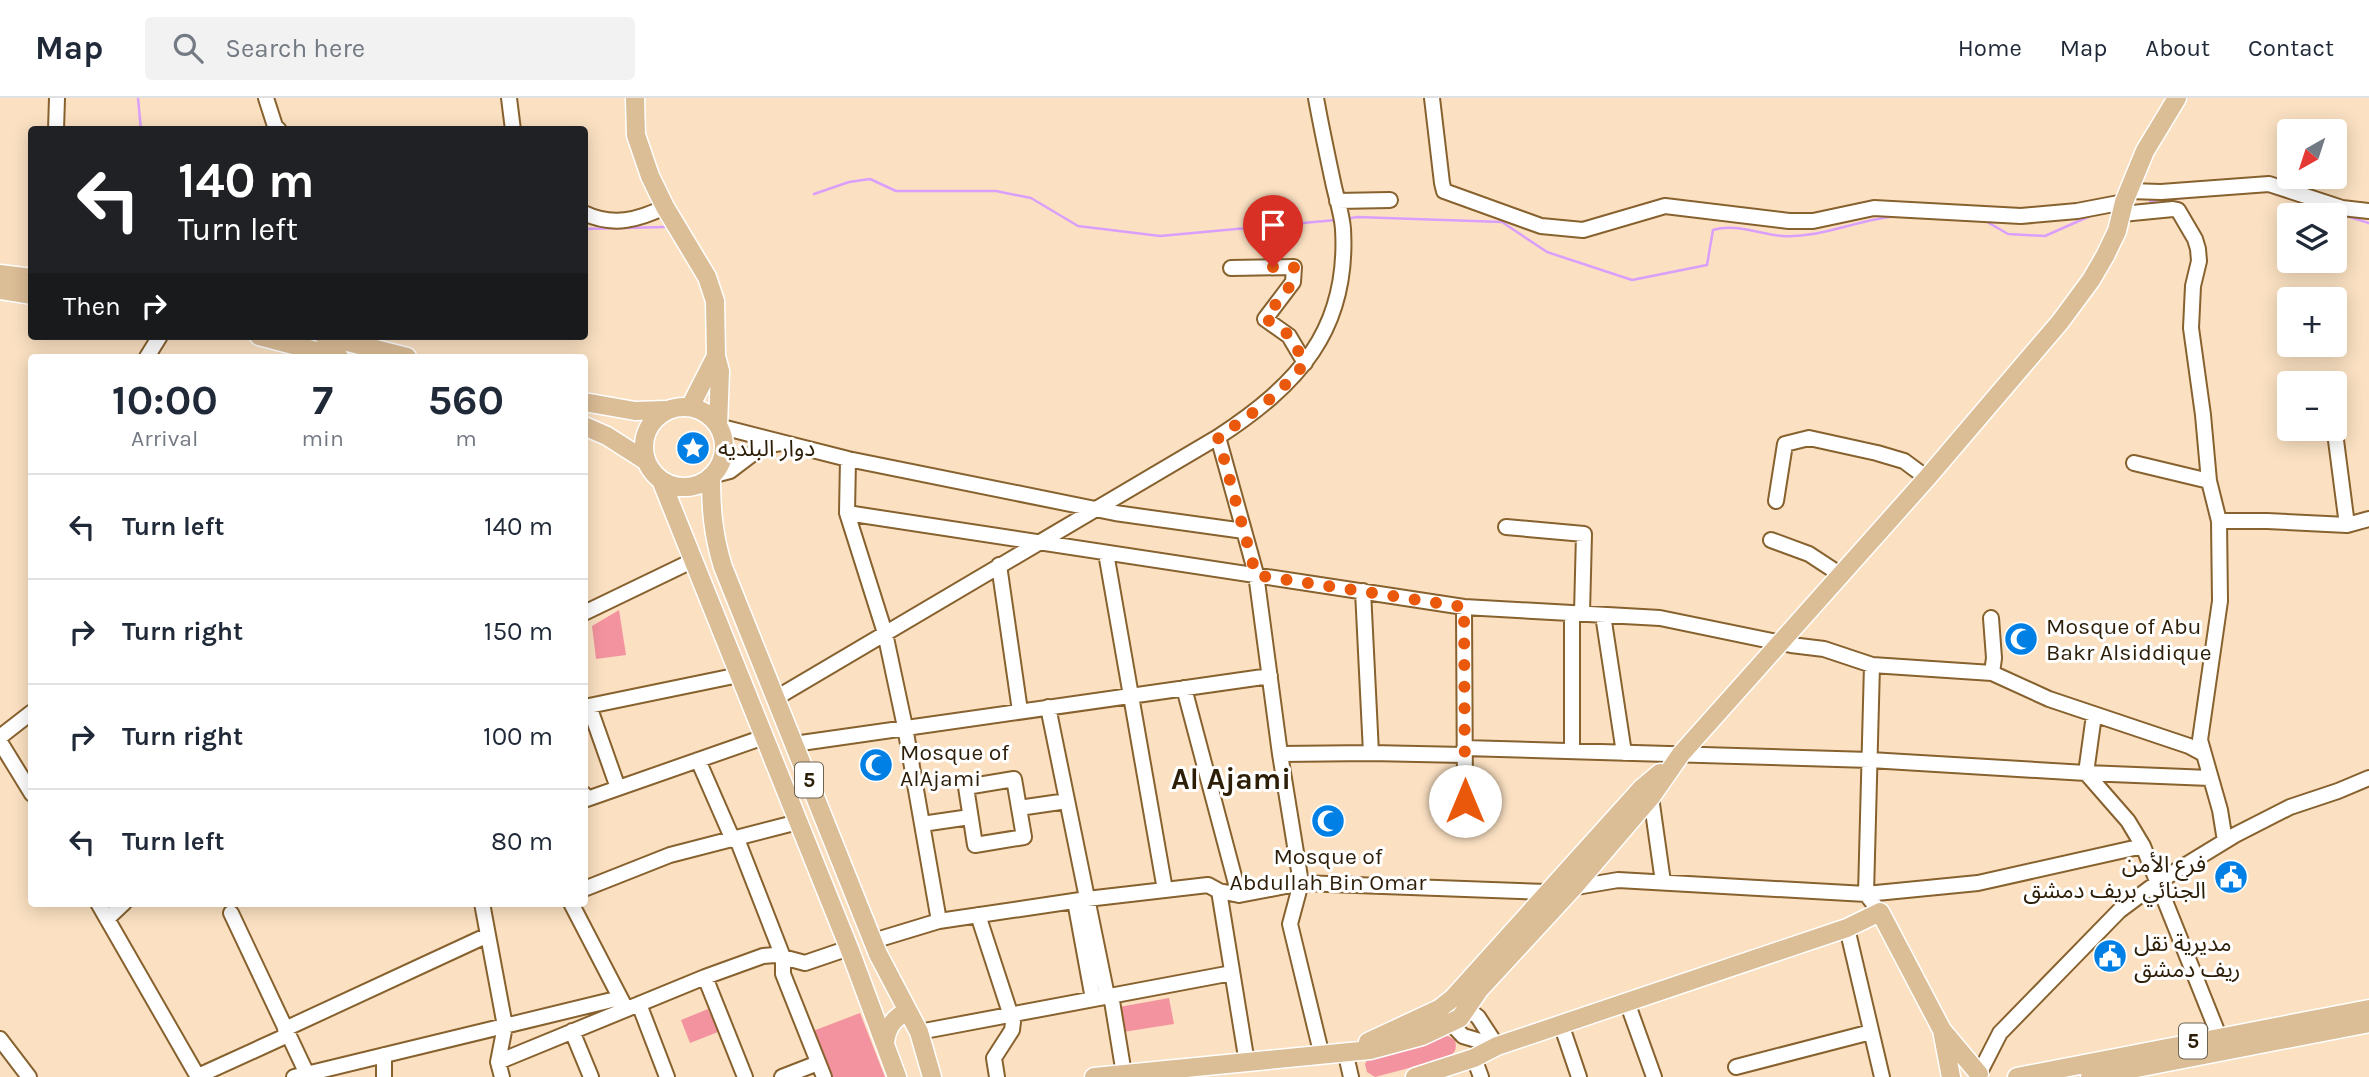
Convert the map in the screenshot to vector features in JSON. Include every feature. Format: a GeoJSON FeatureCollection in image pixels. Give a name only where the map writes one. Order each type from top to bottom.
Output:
{"type":"FeatureCollection","features":[{"type":"Feature","properties":{"kind":"main road"},"geometry":{"type":"LineString","coordinates":[[635,98],[636,135],[650,176],[665,207],[707,277],[715,302],[716,356],[720,371],[718,426]]}},
{"type":"Feature","properties":{"kind":"main road"},"geometry":{"type":"LineString","coordinates":[[1448,1010],[1460,1018],[1479,990],[1574,887],[1651,797],[1681,754],[1927,478],[2060,322],[2105,256],[2146,151],[2177,98]]}},
{"type":"Feature","properties":{"kind":"main road"},"geometry":{"type":"LineString","coordinates":[[0,274],[28,278]]}},
{"type":"Feature","properties":{"kind":"main road"},"geometry":{"type":"LineString","coordinates":[[0,290],[28,294]]}},
{"type":"Feature","properties":{"kind":"main road"},"geometry":{"type":"LineString","coordinates":[[275,340],[329,354]]}},
{"type":"Feature","properties":{"kind":"main road"},"geometry":{"type":"LineString","coordinates":[[340,340],[395,354]]}},
{"type":"Feature","properties":{"kind":"main road"},"geometry":{"type":"LineString","coordinates":[[690,407],[716,356]]}},
{"type":"Feature","properties":{"kind":"main road"},"geometry":{"type":"LineString","coordinates":[[588,403],[635,411],[666,411]]}},
{"type":"Feature","properties":{"kind":"main road"},"geometry":{"type":"LineString","coordinates":[[678,407],[690,407],[711,417],[718,426],[723,439],[723,452],[719,465],[711,476],[700,483],[674,485],[661,480],[652,472],[643,446],[646,432],[654,419],[678,407]]}},
{"type":"Feature","properties":{"kind":"main road"},"geometry":{"type":"LineString","coordinates":[[588,428],[607,436],[646,461]]}},
{"type":"Feature","properties":{"kind":"main road","name":"5"},"geometry":{"type":"LineString","coordinates":[[711,476],[714,540],[723,567],[873,941],[919,1032],[932,1077]]}},
{"type":"Feature","properties":{"kind":"main road","name":"5"},"geometry":{"type":"LineString","coordinates":[[661,480],[849,948],[897,1077]]}},
{"type":"Feature","properties":{"kind":"main road"},"geometry":{"type":"LineString","coordinates":[[1094,1077],[1322,1056],[1345,1051],[1448,1010],[1547,892],[1641,789],[1681,754]]}},
{"type":"Feature","properties":{"kind":"main road"},"geometry":{"type":"LineString","coordinates":[[776,767],[791,782],[811,787]]}},
{"type":"Feature","properties":{"kind":"main road"},"geometry":{"type":"LineString","coordinates":[[1415,1077],[1474,1058],[1497,1046],[1847,928],[1880,912],[1942,1030],[1980,1076]]}},
{"type":"Feature","properties":{"kind":"main road","name":"5"},"geometry":{"type":"LineString","coordinates":[[2017,1077],[2369,1009]]}},
{"type":"Feature","properties":{"kind":"main road"},"geometry":{"type":"LineString","coordinates":[[885,1044],[893,1021],[908,1011]]}},
{"type":"Feature","properties":{"kind":"main road","name":"5"},"geometry":{"type":"LineString","coordinates":[[2090,1077],[2369,1023]]}},
{"type":"Feature","properties":{"kind":"main road"},"geometry":{"type":"LineString","coordinates":[[1942,1030],[1953,1077],[1964,1070],[1972,1070],[1980,1076]]}},
{"type":"Feature","properties":{"kind":"street"},"geometry":{"type":"LineString","coordinates":[[56,126],[57,98]]}},
{"type":"Feature","properties":{"kind":"street"},"geometry":{"type":"LineString","coordinates":[[266,98],[275,126]]}},
{"type":"Feature","properties":{"kind":"street"},"geometry":{"type":"LineString","coordinates":[[509,98],[512,126]]}},
{"type":"Feature","properties":{"kind":"street"},"geometry":{"type":"LineString","coordinates":[[776,698],[1218,437],[1248,418],[1288,384],[1305,363],[1326,328],[1337,296],[1343,255],[1340,214],[1316,98]]}},
{"type":"Feature","properties":{"kind":"street"},"geometry":{"type":"LineString","coordinates":[[1432,98],[1442,183],[1440,193],[1541,226],[1583,230],[1665,206],[1789,221],[1813,220],[1874,208],[2021,216],[2125,203],[2161,192],[2269,184],[2342,208],[2369,211]]}},
{"type":"Feature","properties":{"kind":"street"},"geometry":{"type":"LineString","coordinates":[[1340,214],[1390,200]]}},
{"type":"Feature","properties":{"kind":"street"},"geometry":{"type":"LineString","coordinates":[[2125,203],[2173,209],[2182,215],[2187,230],[2195,239],[2199,261],[2193,286],[2191,328],[2209,481],[2219,521],[2220,601],[2200,740],[2220,810],[2225,841]]}},
{"type":"Feature","properties":{"kind":"street"},"geometry":{"type":"LineString","coordinates":[[588,215],[613,222],[631,221],[665,207]]}},
{"type":"Feature","properties":{"kind":"street"},"geometry":{"type":"LineString","coordinates":[[1231,268],[1294,267],[1293,282],[1265,318],[1289,335],[1305,363]]}},
{"type":"Feature","properties":{"kind":"street"},"geometry":{"type":"LineString","coordinates":[[718,426],[848,459],[1094,509],[1244,531]]}},
{"type":"Feature","properties":{"kind":"street"},"geometry":{"type":"LineString","coordinates":[[1218,437],[1256,575],[1280,754],[1301,883],[1290,924],[1322,1056]]}},
{"type":"Feature","properties":{"kind":"street"},"geometry":{"type":"LineString","coordinates":[[1776,500],[1785,444],[1809,438],[1904,461],[1927,478]]}},
{"type":"Feature","properties":{"kind":"street"},"geometry":{"type":"LineString","coordinates":[[2336,441],[2347,525]]}},
{"type":"Feature","properties":{"kind":"street"},"geometry":{"type":"LineString","coordinates":[[711,476],[730,471],[763,446],[786,442]]}},
{"type":"Feature","properties":{"kind":"street"},"geometry":{"type":"LineString","coordinates":[[848,459],[847,513],[885,633],[905,727],[939,921]]}},
{"type":"Feature","properties":{"kind":"street"},"geometry":{"type":"LineString","coordinates":[[2134,463],[2209,481]]}},
{"type":"Feature","properties":{"kind":"street"},"geometry":{"type":"LineString","coordinates":[[847,513],[1035,544],[1464,607],[1660,618],[1780,643],[1824,649],[1872,664],[1992,673],[2049,699],[2189,746],[2204,754]]}},
{"type":"Feature","properties":{"kind":"street"},"geometry":{"type":"LineString","coordinates":[[2219,521],[2347,525],[2369,519]]}},
{"type":"Feature","properties":{"kind":"street"},"geometry":{"type":"LineString","coordinates":[[1506,527],[1584,534],[1577,613],[1572,751]]}},
{"type":"Feature","properties":{"kind":"street"},"geometry":{"type":"LineString","coordinates":[[1771,540],[1809,554],[1841,575]]}},
{"type":"Feature","properties":{"kind":"street"},"geometry":{"type":"LineString","coordinates":[[1107,554],[1165,890]]}},
{"type":"Feature","properties":{"kind":"street"},"geometry":{"type":"LineString","coordinates":[[588,611],[694,560]]}},
{"type":"Feature","properties":{"kind":"street"},"geometry":{"type":"LineString","coordinates":[[999,565],[1020,711]]}},
{"type":"Feature","properties":{"kind":"street"},"geometry":{"type":"LineString","coordinates":[[1363,592],[1371,753]]}},
{"type":"Feature","properties":{"kind":"street"},"geometry":{"type":"LineString","coordinates":[[1464,607],[1465,801]]}},
{"type":"Feature","properties":{"kind":"street"},"geometry":{"type":"LineString","coordinates":[[1603,615],[1624,753]]}},
{"type":"Feature","properties":{"kind":"street"},"geometry":{"type":"LineString","coordinates":[[1991,618],[1994,658],[1992,673]]}},
{"type":"Feature","properties":{"kind":"street"},"geometry":{"type":"LineString","coordinates":[[1872,664],[1866,894],[1880,912]]}},
{"type":"Feature","properties":{"kind":"street"},"geometry":{"type":"LineString","coordinates":[[588,707],[739,675]]}},
{"type":"Feature","properties":{"kind":"street"},"geometry":{"type":"LineString","coordinates":[[794,744],[1270,676]]}},
{"type":"Feature","properties":{"kind":"street"},"geometry":{"type":"LineString","coordinates":[[1184,688],[1239,895]]}},
{"type":"Feature","properties":{"kind":"street"},"geometry":{"type":"LineString","coordinates":[[1048,707],[1068,801],[1081,900],[1125,1074]]}},
{"type":"Feature","properties":{"kind":"street"},"geometry":{"type":"LineString","coordinates":[[588,710],[618,788]]}},
{"type":"Feature","properties":{"kind":"street"},"geometry":{"type":"LineString","coordinates":[[2094,715],[2087,773],[2128,821],[2143,846],[2219,1036]]}},
{"type":"Feature","properties":{"kind":"street"},"geometry":{"type":"LineString","coordinates":[[28,716],[0,740],[28,787]]}},
{"type":"Feature","properties":{"kind":"street"},"geometry":{"type":"LineString","coordinates":[[588,799],[764,737]]}},
{"type":"Feature","properties":{"kind":"street"},"geometry":{"type":"LineString","coordinates":[[1280,754],[1572,751],[1870,760],[2210,778]]}},
{"type":"Feature","properties":{"kind":"street"},"geometry":{"type":"LineString","coordinates":[[698,760],[735,840],[783,957],[783,974],[821,1070],[782,1077]]}},
{"type":"Feature","properties":{"kind":"street"},"geometry":{"type":"LineString","coordinates":[[1980,1076],[2000,1033],[2119,911],[2158,882],[2225,841],[2290,807],[2337,792],[2369,778]]}},
{"type":"Feature","properties":{"kind":"street"},"geometry":{"type":"LineString","coordinates":[[1014,779],[1019,808],[1024,837],[975,845],[966,787],[1014,779]]}},
{"type":"Feature","properties":{"kind":"street"},"geometry":{"type":"LineString","coordinates":[[1651,797],[1663,882]]}},
{"type":"Feature","properties":{"kind":"street"},"geometry":{"type":"LineString","coordinates":[[1019,808],[1068,801]]}},
{"type":"Feature","properties":{"kind":"street"},"geometry":{"type":"LineString","coordinates":[[922,824],[970,817]]}},
{"type":"Feature","properties":{"kind":"street"},"geometry":{"type":"LineString","coordinates":[[588,887],[670,855],[798,822]]}},
{"type":"Feature","properties":{"kind":"street"},"geometry":{"type":"LineString","coordinates":[[873,941],[939,921],[1208,885],[1219,891],[1239,895],[1301,883],[1547,892],[1618,880],[1866,894],[1978,883],[2143,846]]}},
{"type":"Feature","properties":{"kind":"street"},"geometry":{"type":"LineString","coordinates":[[1219,891],[1247,1063]]}},
{"type":"Feature","properties":{"kind":"street"},"geometry":{"type":"LineString","coordinates":[[100,907],[198,1077],[488,935]]}},
{"type":"Feature","properties":{"kind":"street"},"geometry":{"type":"LineString","coordinates":[[107,919],[120,907]]}},
{"type":"Feature","properties":{"kind":"street"},"geometry":{"type":"LineString","coordinates":[[483,907],[505,1026],[498,1062],[502,1077]]}},
{"type":"Feature","properties":{"kind":"street"},"geometry":{"type":"LineString","coordinates":[[573,907],[667,1077]]}},
{"type":"Feature","properties":{"kind":"street"},"geometry":{"type":"LineString","coordinates":[[231,914],[286,1032],[300,1075],[505,1026],[628,1004]]}},
{"type":"Feature","properties":{"kind":"street"},"geometry":{"type":"LineString","coordinates":[[978,915],[1011,1014],[1012,1030],[994,1058],[998,1077]]}},
{"type":"Feature","properties":{"kind":"street"},"geometry":{"type":"LineString","coordinates":[[1847,928],[1882,1077]]}},
{"type":"Feature","properties":{"kind":"street"},"geometry":{"type":"LineString","coordinates":[[498,1062],[628,1004],[763,956],[783,957],[805,963],[849,948]]}},
{"type":"Feature","properties":{"kind":"street"},"geometry":{"type":"LineString","coordinates":[[919,1032],[1232,973]]}},
{"type":"Feature","properties":{"kind":"street"},"geometry":{"type":"LineString","coordinates":[[705,977],[745,1077]]}},
{"type":"Feature","properties":{"kind":"street"},"geometry":{"type":"LineString","coordinates":[[1627,1002],[1654,1077]]}},
{"type":"Feature","properties":{"kind":"street"},"geometry":{"type":"LineString","coordinates":[[1468,1009],[1478,1017],[1497,1046]]}},
{"type":"Feature","properties":{"kind":"street"},"geometry":{"type":"LineString","coordinates":[[1448,1010],[1463,1037],[1497,1046]]}},
{"type":"Feature","properties":{"kind":"street"},"geometry":{"type":"LineString","coordinates":[[1561,1024],[1579,1077]]}},
{"type":"Feature","properties":{"kind":"street"},"geometry":{"type":"LineString","coordinates":[[572,1031],[591,1077]]}},
{"type":"Feature","properties":{"kind":"street"},"geometry":{"type":"LineString","coordinates":[[1736,1067],[1871,1032]]}},
{"type":"Feature","properties":{"kind":"street"},"geometry":{"type":"LineString","coordinates":[[1,1043],[29,1077]]}},
{"type":"Feature","properties":{"kind":"street"},"geometry":{"type":"LineString","coordinates":[[1345,1051],[1351,1077]]}},
{"type":"Feature","properties":{"kind":"street"},"geometry":{"type":"LineString","coordinates":[[384,1055],[384,1077]]}},
{"type":"Feature","properties":{"kind":"street"},"geometry":{"type":"LineString","coordinates":[[1474,1058],[1481,1077]]}},
{"type":"Feature","properties":{"kind":"shaded area"},"geometry":{"type":"Polygon","coordinates":[[[619,610],[626,655],[596,659],[592,626],[619,610]]]}},
{"type":"Feature","properties":{"kind":"shaded area"},"geometry":{"type":"Polygon","coordinates":[[[1169,998],[1174,1024],[1123,1032],[1119,1007],[1169,998]]]}},
{"type":"Feature","properties":{"kind":"shaded area"},"geometry":{"type":"Polygon","coordinates":[[[708,1009],[718,1032],[690,1043],[681,1020],[708,1009]]]}},
{"type":"Feature","properties":{"kind":"shaded area"},"geometry":{"type":"Polygon","coordinates":[[[860,1013],[885,1077],[831,1077],[813,1031],[860,1013]]]}},
{"type":"Feature","properties":{"kind":"shaded area"},"geometry":{"type":"Polygon","coordinates":[[[1448,1036],[1455,1040],[1456,1047],[1447,1058],[1375,1077],[1367,1072],[1365,1064],[1369,1057],[1448,1036]]]}},
{"type":"Feature","properties":{"kind":"waterway"},"geometry":{"type":"LineString","coordinates":[[138,98],[141,126]]}},
{"type":"Feature","properties":{"kind":"waterway"},"geometry":{"type":"LineString","coordinates":[[814,194],[849,182],[870,179],[896,191],[996,191],[1031,198],[1078,226],[1160,236],[1336,220]]}},
{"type":"Feature","properties":{"kind":"waterway"},"geometry":{"type":"LineString","coordinates":[[2262,190],[2369,223]]}},
{"type":"Feature","properties":{"kind":"waterway"},"geometry":{"type":"LineString","coordinates":[[2150,201],[2203,196]]}},
{"type":"Feature","properties":{"kind":"waterway"},"geometry":{"type":"LineString","coordinates":[[1346,219],[1357,217],[1502,222],[1547,252],[1632,280],[1707,265],[1713,230],[1721,228],[1796,236],[1899,216]]}},
{"type":"Feature","properties":{"kind":"waterway"},"geometry":{"type":"LineString","coordinates":[[1982,219],[2008,234],[2045,236],[2090,216]]}},
{"type":"Feature","properties":{"kind":"waterway"},"geometry":{"type":"LineString","coordinates":[[588,229],[664,227]]}},
{"type":"Feature","properties":{"kind":"place","name":"دوار البلديه"},"geometry":{"type":"Point","coordinates":[693,448]}},
{"type":"Feature","properties":{"kind":"place","name":"Mosque of Abu Bakr Alsiddique"},"geometry":{"type":"Point","coordinates":[2021,639]}},
{"type":"Feature","properties":{"kind":"place","name":"Mosque of AlAjami"},"geometry":{"type":"Point","coordinates":[876,765]}},
{"type":"Feature","properties":{"kind":"place","name":"Mosque of Abdullah Bin Omar"},"geometry":{"type":"Point","coordinates":[1328,821]}},
{"type":"Feature","properties":{"kind":"place","name":"فرع الأمن الجنائي بريف دمشق"},"geometry":{"type":"Point","coordinates":[2231,877]}},
{"type":"Feature","properties":{"kind":"place","name":"مديرية نقل ريف دمشق"},"geometry":{"type":"Point","coordinates":[2110,956]}},
{"type":"Feature","properties":{"kind":"district","name":"Al Ajami"},"geometry":{"type":"Point","coordinates":[1231,779]}},
{"type":"Feature","properties":{"kind":"route"},"geometry":{"type":"LineString","coordinates":[[1273,267],[1294,267],[1293,282],[1265,318],[1289,335],[1305,363],[1288,384],[1248,418],[1218,437],[1256,575],[1464,607],[1465,801]]}}]}
